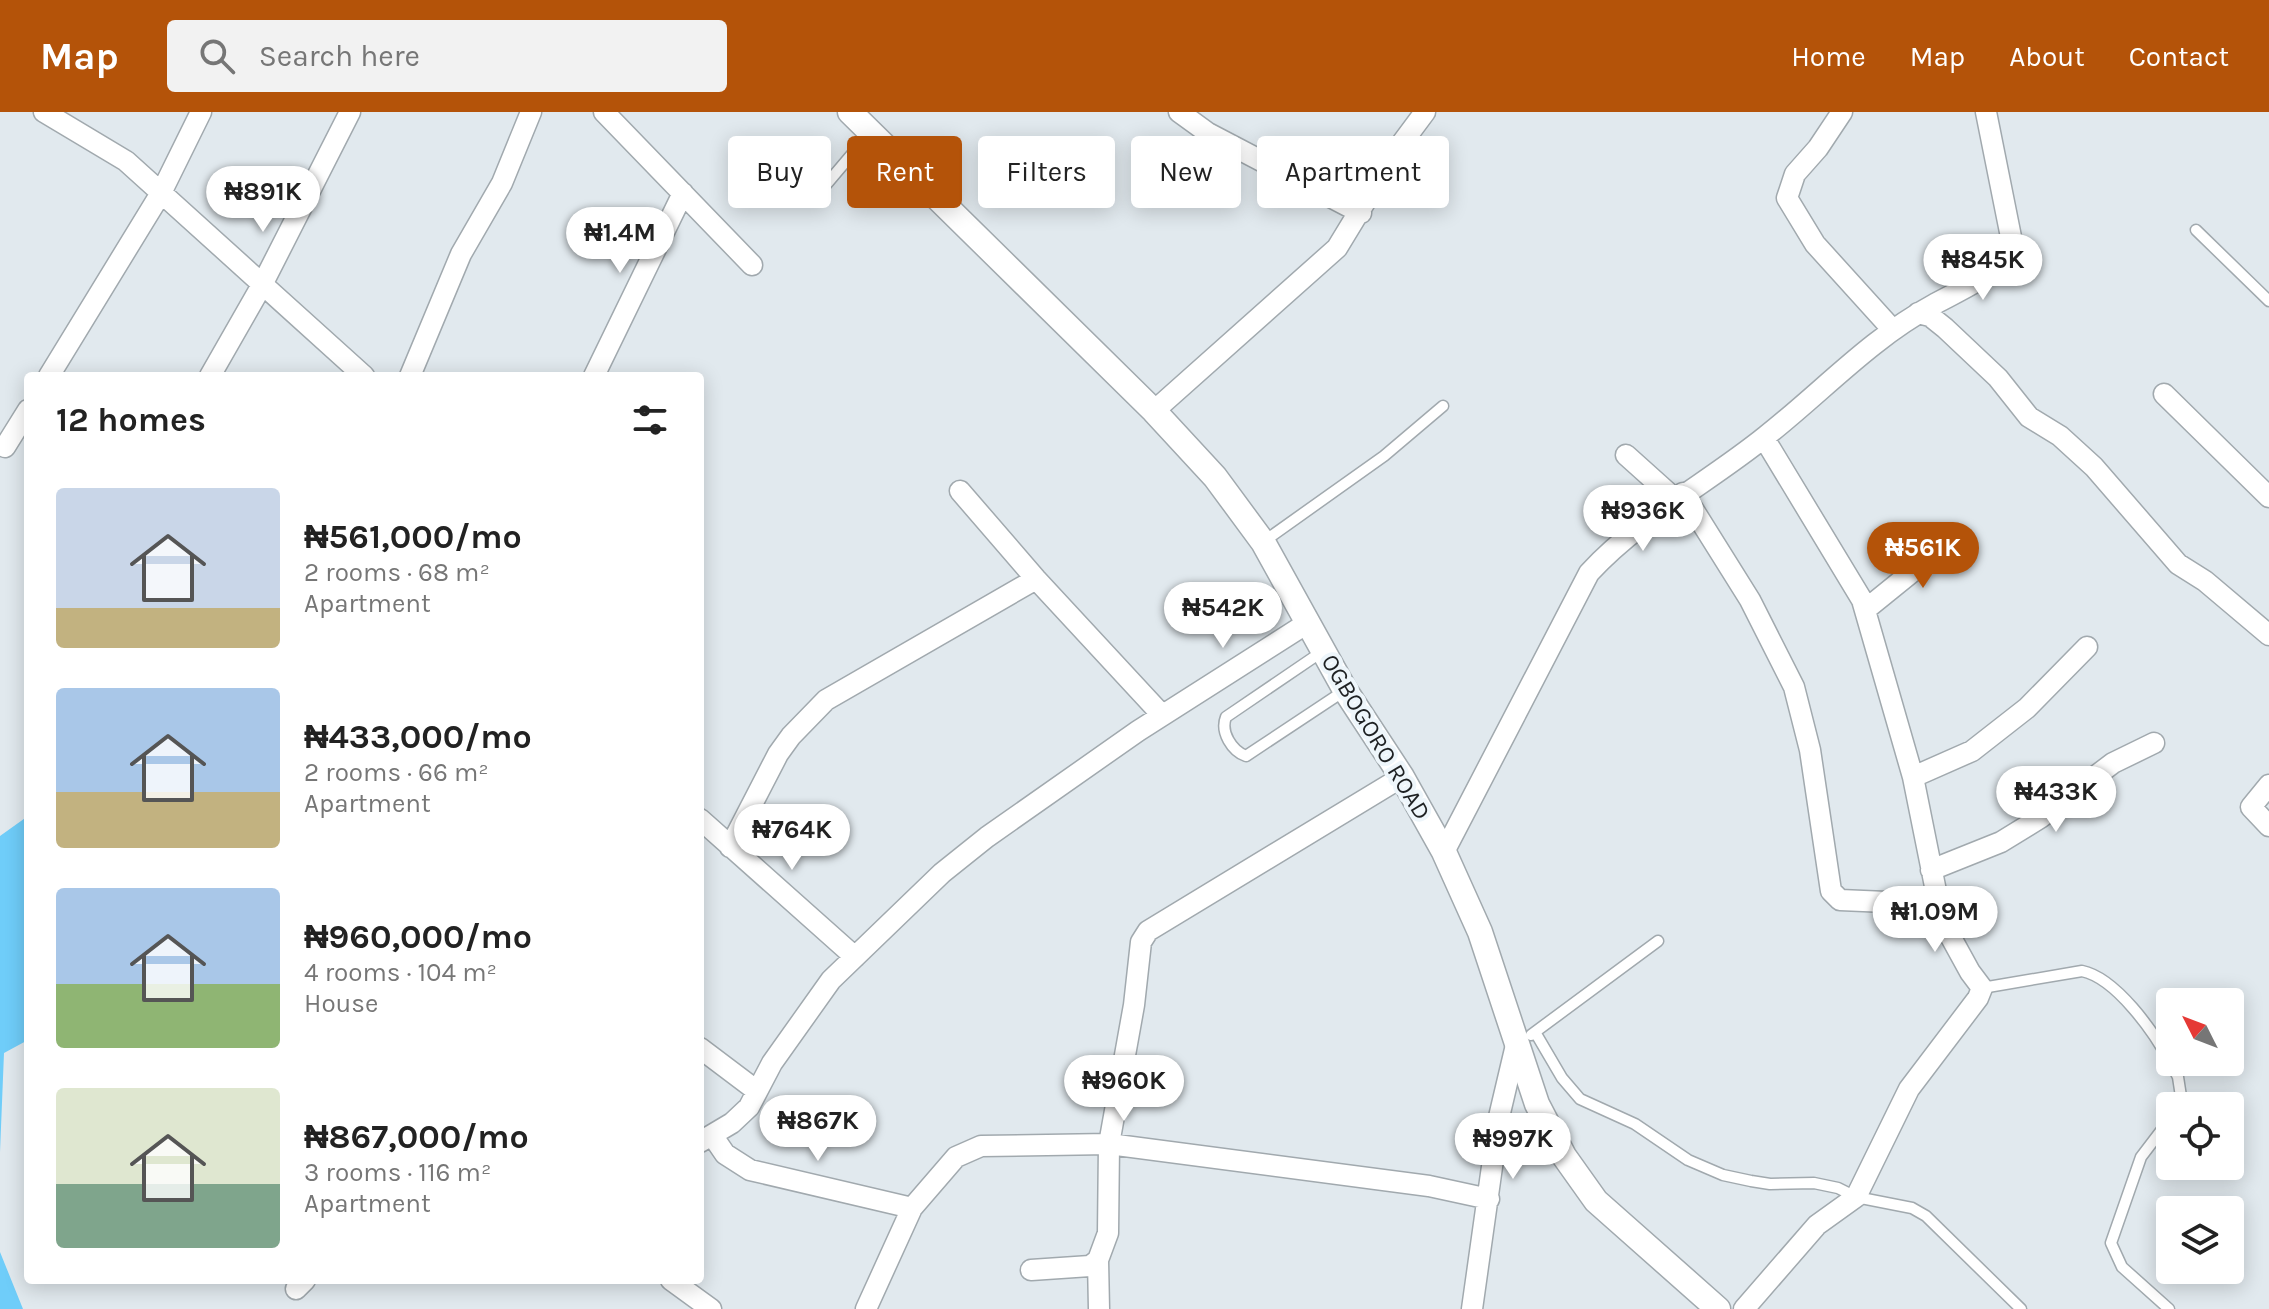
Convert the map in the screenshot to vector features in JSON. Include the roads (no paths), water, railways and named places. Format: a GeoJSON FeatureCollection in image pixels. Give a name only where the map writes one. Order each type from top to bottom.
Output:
{"type":"FeatureCollection","features":[{"type":"Feature","properties":{"kind":"street"},"geometry":{"type":"LineString","coordinates":[[44,112],[126,161],[360,372]]}},
{"type":"Feature","properties":{"kind":"street"},"geometry":{"type":"LineString","coordinates":[[51,372],[161,193],[201,112]]}},
{"type":"Feature","properties":{"kind":"street"},"geometry":{"type":"LineString","coordinates":[[212,372],[262,285],[350,112]]}},
{"type":"Feature","properties":{"kind":"street"},"geometry":{"type":"LineString","coordinates":[[412,372],[450,279],[502,183],[531,112]]}},
{"type":"Feature","properties":{"kind":"street"},"geometry":{"type":"LineString","coordinates":[[604,112],[752,265]]}},
{"type":"Feature","properties":{"kind":"street","name":"OGBOGORO ROAD"},"geometry":{"type":"LineString","coordinates":[[850,112],[1154,411],[1215,477],[1263,542],[1345,690],[1402,777],[1444,852],[1525,1038],[1537,1104],[1564,1156],[1596,1201],[1718,1309]]}},
{"type":"Feature","properties":{"kind":"street"},"geometry":{"type":"LineString","coordinates":[[1179,112],[1208,133],[1361,213]]}},
{"type":"Feature","properties":{"kind":"street"},"geometry":{"type":"LineString","coordinates":[[1154,411],[1337,248],[1396,151],[1425,112]]}},
{"type":"Feature","properties":{"kind":"street"},"geometry":{"type":"LineString","coordinates":[[1842,112],[1818,148],[1795,174],[1787,198],[1815,244],[1892,329]]}},
{"type":"Feature","properties":{"kind":"street"},"geometry":{"type":"LineString","coordinates":[[1444,852],[1589,573],[1609,552],[1679,496],[1764,438],[1892,329],[1973,283],[2005,260],[2011,250],[2011,237],[1986,112]]}},
{"type":"Feature","properties":{"kind":"street"},"geometry":{"type":"LineString","coordinates":[[596,372],[683,193]]}},
{"type":"Feature","properties":{"kind":"street"},"geometry":{"type":"LineString","coordinates":[[1918,313],[1930,316],[1945,328],[1998,378],[2029,417],[2060,436],[2094,467],[2178,564],[2205,581],[2269,635]]}},
{"type":"Feature","properties":{"kind":"street"},"geometry":{"type":"LineString","coordinates":[[2164,394],[2269,497]]}},
{"type":"Feature","properties":{"kind":"street"},"geometry":{"type":"LineString","coordinates":[[5,447],[24,416]]}},
{"type":"Feature","properties":{"kind":"street"},"geometry":{"type":"LineString","coordinates":[[1744,1309],[1817,1225],[1856,1197],[1909,1089],[1978,998],[1982,988],[1942,921],[1913,777],[1865,610],[1848,575],[1764,438]]}},
{"type":"Feature","properties":{"kind":"street"},"geometry":{"type":"LineString","coordinates":[[1626,455],[1679,496],[1750,600],[1794,687],[1810,750],[1831,891],[1835,897],[1840,900],[1910,903],[1935,896]]}},
{"type":"Feature","properties":{"kind":"street"},"geometry":{"type":"LineString","coordinates":[[960,491],[1036,579],[1162,715]]}},
{"type":"Feature","properties":{"kind":"street"},"geometry":{"type":"LineString","coordinates":[[1865,610],[1954,538]]}},
{"type":"Feature","properties":{"kind":"street"},"geometry":{"type":"LineString","coordinates":[[730,847],[778,754],[826,700],[1036,579]]}},
{"type":"Feature","properties":{"kind":"street"},"geometry":{"type":"LineString","coordinates":[[912,1208],[750,1170],[706,1139],[732,1123],[749,1107],[772,1063],[831,980],[942,873],[987,837],[1162,715],[1309,622]]}},
{"type":"Feature","properties":{"kind":"street"},"geometry":{"type":"LineString","coordinates":[[1913,777],[1972,751],[2027,708],[2087,647]]}},
{"type":"Feature","properties":{"kind":"street"},"geometry":{"type":"LineString","coordinates":[[1931,870],[2001,842],[2040,818],[2113,763],[2154,743]]}},
{"type":"Feature","properties":{"kind":"street"},"geometry":{"type":"LineString","coordinates":[[1099,1309],[1098,1260],[1108,1233],[1109,1144],[1134,1005],[1141,942],[1148,931],[1402,777]]}},
{"type":"Feature","properties":{"kind":"street"},"geometry":{"type":"LineString","coordinates":[[2269,785],[2251,807],[2269,826]]}},
{"type":"Feature","properties":{"kind":"street"},"geometry":{"type":"LineString","coordinates":[[704,823],[855,957]]}},
{"type":"Feature","properties":{"kind":"street"},"geometry":{"type":"LineString","coordinates":[[1472,1309],[1499,1117],[1525,1038]]}},
{"type":"Feature","properties":{"kind":"street"},"geometry":{"type":"LineString","coordinates":[[704,1051],[757,1091]]}},
{"type":"Feature","properties":{"kind":"street"},"geometry":{"type":"LineString","coordinates":[[866,1309],[912,1208],[956,1157],[981,1146],[1109,1144],[1429,1186],[1489,1199]]}},
{"type":"Feature","properties":{"kind":"street"},"geometry":{"type":"LineString","coordinates":[[1031,1270],[1090,1266],[1098,1260]]}},
{"type":"Feature","properties":{"kind":"street"},"geometry":{"type":"LineString","coordinates":[[675,1284],[700,1306]]}},
{"type":"Feature","properties":{"kind":"lane"},"geometry":{"type":"LineString","coordinates":[[831,179],[870,132]]}},
{"type":"Feature","properties":{"kind":"lane"},"geometry":{"type":"LineString","coordinates":[[2196,230],[2269,301]]}},
{"type":"Feature","properties":{"kind":"lane"},"geometry":{"type":"LineString","coordinates":[[1263,542],[1384,456],[1443,406]]}},
{"type":"Feature","properties":{"kind":"lane"},"geometry":{"type":"LineString","coordinates":[[1324,651],[1226,717],[1224,729],[1234,748],[1246,756],[1256,752],[1345,690]]}},
{"type":"Feature","properties":{"kind":"lane"},"geometry":{"type":"LineString","coordinates":[[1658,941],[1525,1038],[1580,1099],[1635,1124],[1688,1160],[1723,1175],[1770,1184],[1814,1183],[1838,1188],[1856,1197],[1912,1208],[1926,1216],[2021,1309]]}},
{"type":"Feature","properties":{"kind":"lane"},"geometry":{"type":"LineString","coordinates":[[1982,988],[2082,971],[2096,974],[2116,989],[2156,1039]]}},
{"type":"Feature","properties":{"kind":"lane"},"geometry":{"type":"LineString","coordinates":[[2156,1137],[2141,1157],[2111,1243],[2122,1267],[2169,1309]]}}]}
